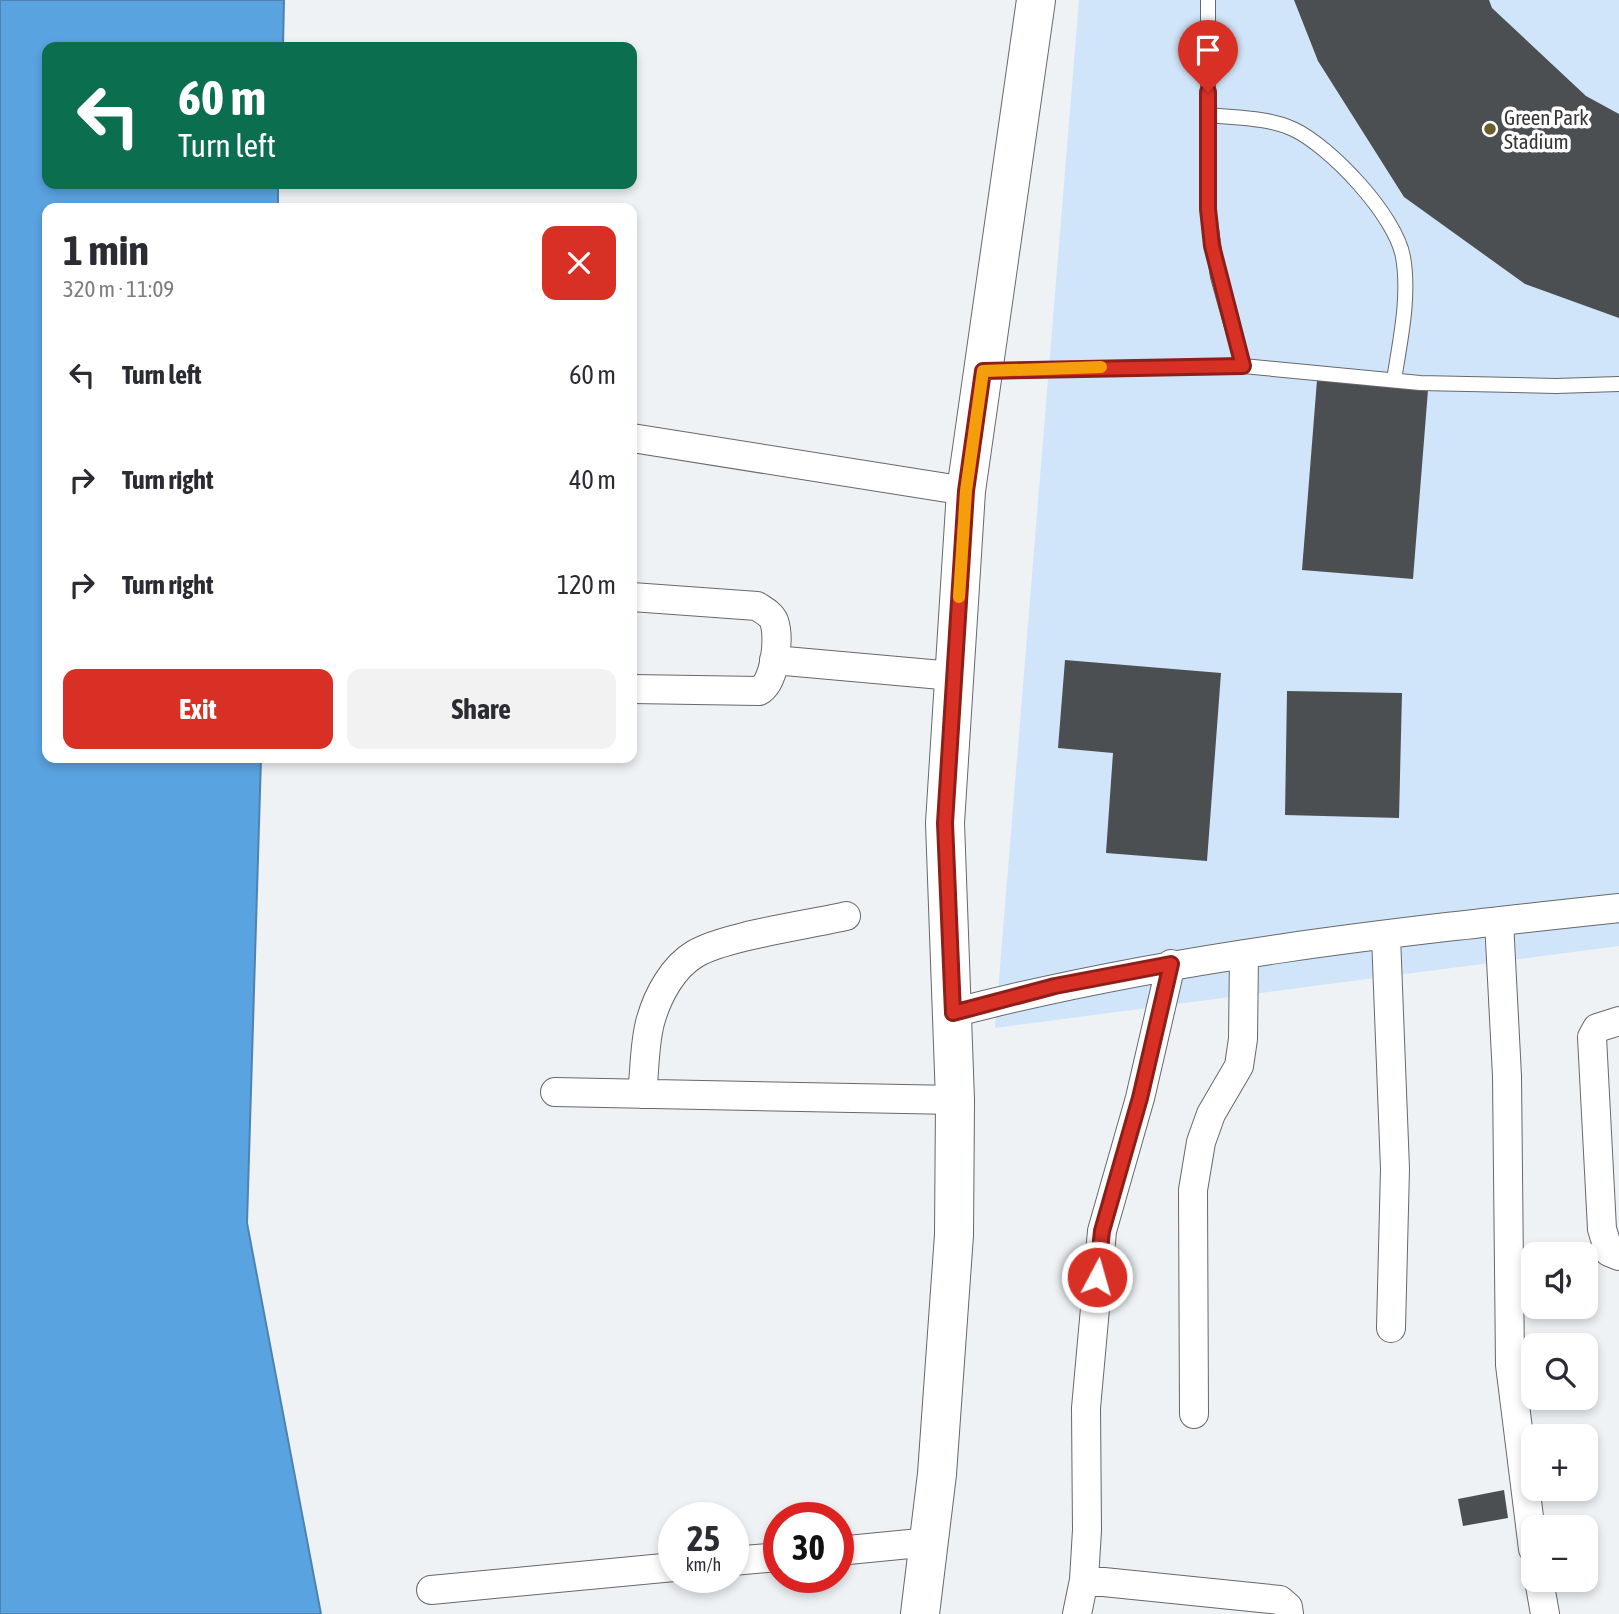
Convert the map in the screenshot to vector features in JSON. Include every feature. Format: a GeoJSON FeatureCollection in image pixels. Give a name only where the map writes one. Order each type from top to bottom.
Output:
{"type":"FeatureCollection","features":[{"type":"Feature","properties":{"kind":"street"},"geometry":{"type":"LineString","coordinates":[[920,1614],[930,1542],[954,1235],[955,1100],[945,823],[966,491],[1036,0]]}},
{"type":"Feature","properties":{"kind":"street"},"geometry":{"type":"LineString","coordinates":[[637,439],[966,491]]}},
{"type":"Feature","properties":{"kind":"street"},"geometry":{"type":"LineString","coordinates":[[637,597],[757,607],[768,613],[774,622],[774,660],[768,686],[760,691],[637,690]]}},
{"type":"Feature","properties":{"kind":"street"},"geometry":{"type":"LineString","coordinates":[[774,660],[953,676]]}},
{"type":"Feature","properties":{"kind":"street"},"geometry":{"type":"LineString","coordinates":[[953,1013],[1055,986],[1171,964],[1619,908]]}},
{"type":"Feature","properties":{"kind":"street"},"geometry":{"type":"LineString","coordinates":[[642,1094],[650,1021],[662,992],[680,966],[696,954],[721,944],[846,916]]}},
{"type":"Feature","properties":{"kind":"street"},"geometry":{"type":"LineString","coordinates":[[1499,921],[1507,1076],[1510,1365],[1529,1515]]}},
{"type":"Feature","properties":{"kind":"street"},"geometry":{"type":"LineString","coordinates":[[1386,936],[1395,1170],[1391,1328]]}},
{"type":"Feature","properties":{"kind":"street"},"geometry":{"type":"LineString","coordinates":[[1194,1413],[1192,1190],[1201,1142],[1211,1114],[1238,1066],[1242,1039],[1244,954]]}},
{"type":"Feature","properties":{"kind":"street"},"geometry":{"type":"LineString","coordinates":[[1077,1614],[1084,1580],[1087,1530],[1086,1408],[1102,1231],[1140,1098],[1171,964]]}},
{"type":"Feature","properties":{"kind":"street"},"geometry":{"type":"LineString","coordinates":[[1619,1021],[1597,1028],[1592,1037],[1602,1229],[1609,1252],[1619,1256]]}},
{"type":"Feature","properties":{"kind":"street"},"geometry":{"type":"LineString","coordinates":[[555,1092],[955,1100]]}},
{"type":"Feature","properties":{"kind":"street"},"geometry":{"type":"LineString","coordinates":[[854,1549],[930,1542]]}},
{"type":"Feature","properties":{"kind":"street"},"geometry":{"type":"LineString","coordinates":[[431,1590],[658,1569]]}},
{"type":"Feature","properties":{"kind":"street"},"geometry":{"type":"LineString","coordinates":[[1084,1580],[1280,1600],[1288,1607],[1289,1614]]}},
{"type":"Feature","properties":{"kind":"street"},"geometry":{"type":"LineString","coordinates":[[1541,1592],[1545,1614]]}},
{"type":"Feature","properties":{"kind":"lane"},"geometry":{"type":"LineString","coordinates":[[1208,0],[1208,209],[1212,246],[1243,366]]}},
{"type":"Feature","properties":{"kind":"lane"},"geometry":{"type":"LineString","coordinates":[[1208,116],[1266,121],[1303,135],[1323,147],[1373,202],[1394,231],[1403,257],[1404,293],[1394,380]]}},
{"type":"Feature","properties":{"kind":"lane"},"geometry":{"type":"LineString","coordinates":[[983,371],[1243,366],[1394,380],[1556,386],[1619,384]]}},
{"type":"Feature","properties":{"kind":"shaded area"},"geometry":{"type":"Polygon","coordinates":[[[1079,0],[1619,0],[1619,946],[995,1028],[1079,0]]]}},
{"type":"Feature","properties":{"kind":"water"},"geometry":{"type":"Polygon","coordinates":[[[0,0],[284,0],[283,42],[42,42],[42,189],[278,189],[278,203],[42,203],[42,763],[261,763],[247,1223],[321,1614],[0,1614],[0,0]]]}},
{"type":"Feature","properties":{"kind":"building","name":"Green Park Stadium"},"geometry":{"type":"Polygon","coordinates":[[[1294,0],[1489,0],[1492,8],[1586,96],[1619,114],[1619,318],[1525,284],[1404,197],[1318,61],[1294,0]]]}},
{"type":"Feature","properties":{"kind":"building"},"geometry":{"type":"Polygon","coordinates":[[[1317,380],[1428,390],[1413,579],[1302,570],[1317,380]]]}},
{"type":"Feature","properties":{"kind":"building"},"geometry":{"type":"Polygon","coordinates":[[[1065,660],[1221,673],[1207,861],[1106,853],[1113,753],[1058,748],[1065,660]]]}},
{"type":"Feature","properties":{"kind":"building"},"geometry":{"type":"Polygon","coordinates":[[[1287,691],[1402,693],[1399,818],[1285,815],[1287,691]]]}},
{"type":"Feature","properties":{"kind":"building"},"geometry":{"type":"Polygon","coordinates":[[[1504,1490],[1508,1518],[1463,1526],[1458,1499],[1504,1490]]]}},
{"type":"Feature","properties":{"kind":"slow traffic"},"geometry":{"type":"LineString","coordinates":[[959,597],[966,491],[983,371],[1101,367]]}},
{"type":"Feature","properties":{"kind":"place","name":"Green Park Stadium"},"geometry":{"type":"Point","coordinates":[1490,129]}},
{"type":"Feature","properties":{"kind":"route"},"geometry":{"type":"LineString","coordinates":[[1097,1277],[1102,1231],[1140,1098],[1171,964],[1055,986],[953,1013],[945,823],[966,491],[983,371],[1157,365],[1243,366],[1212,246],[1208,209],[1208,92]]}}]}
